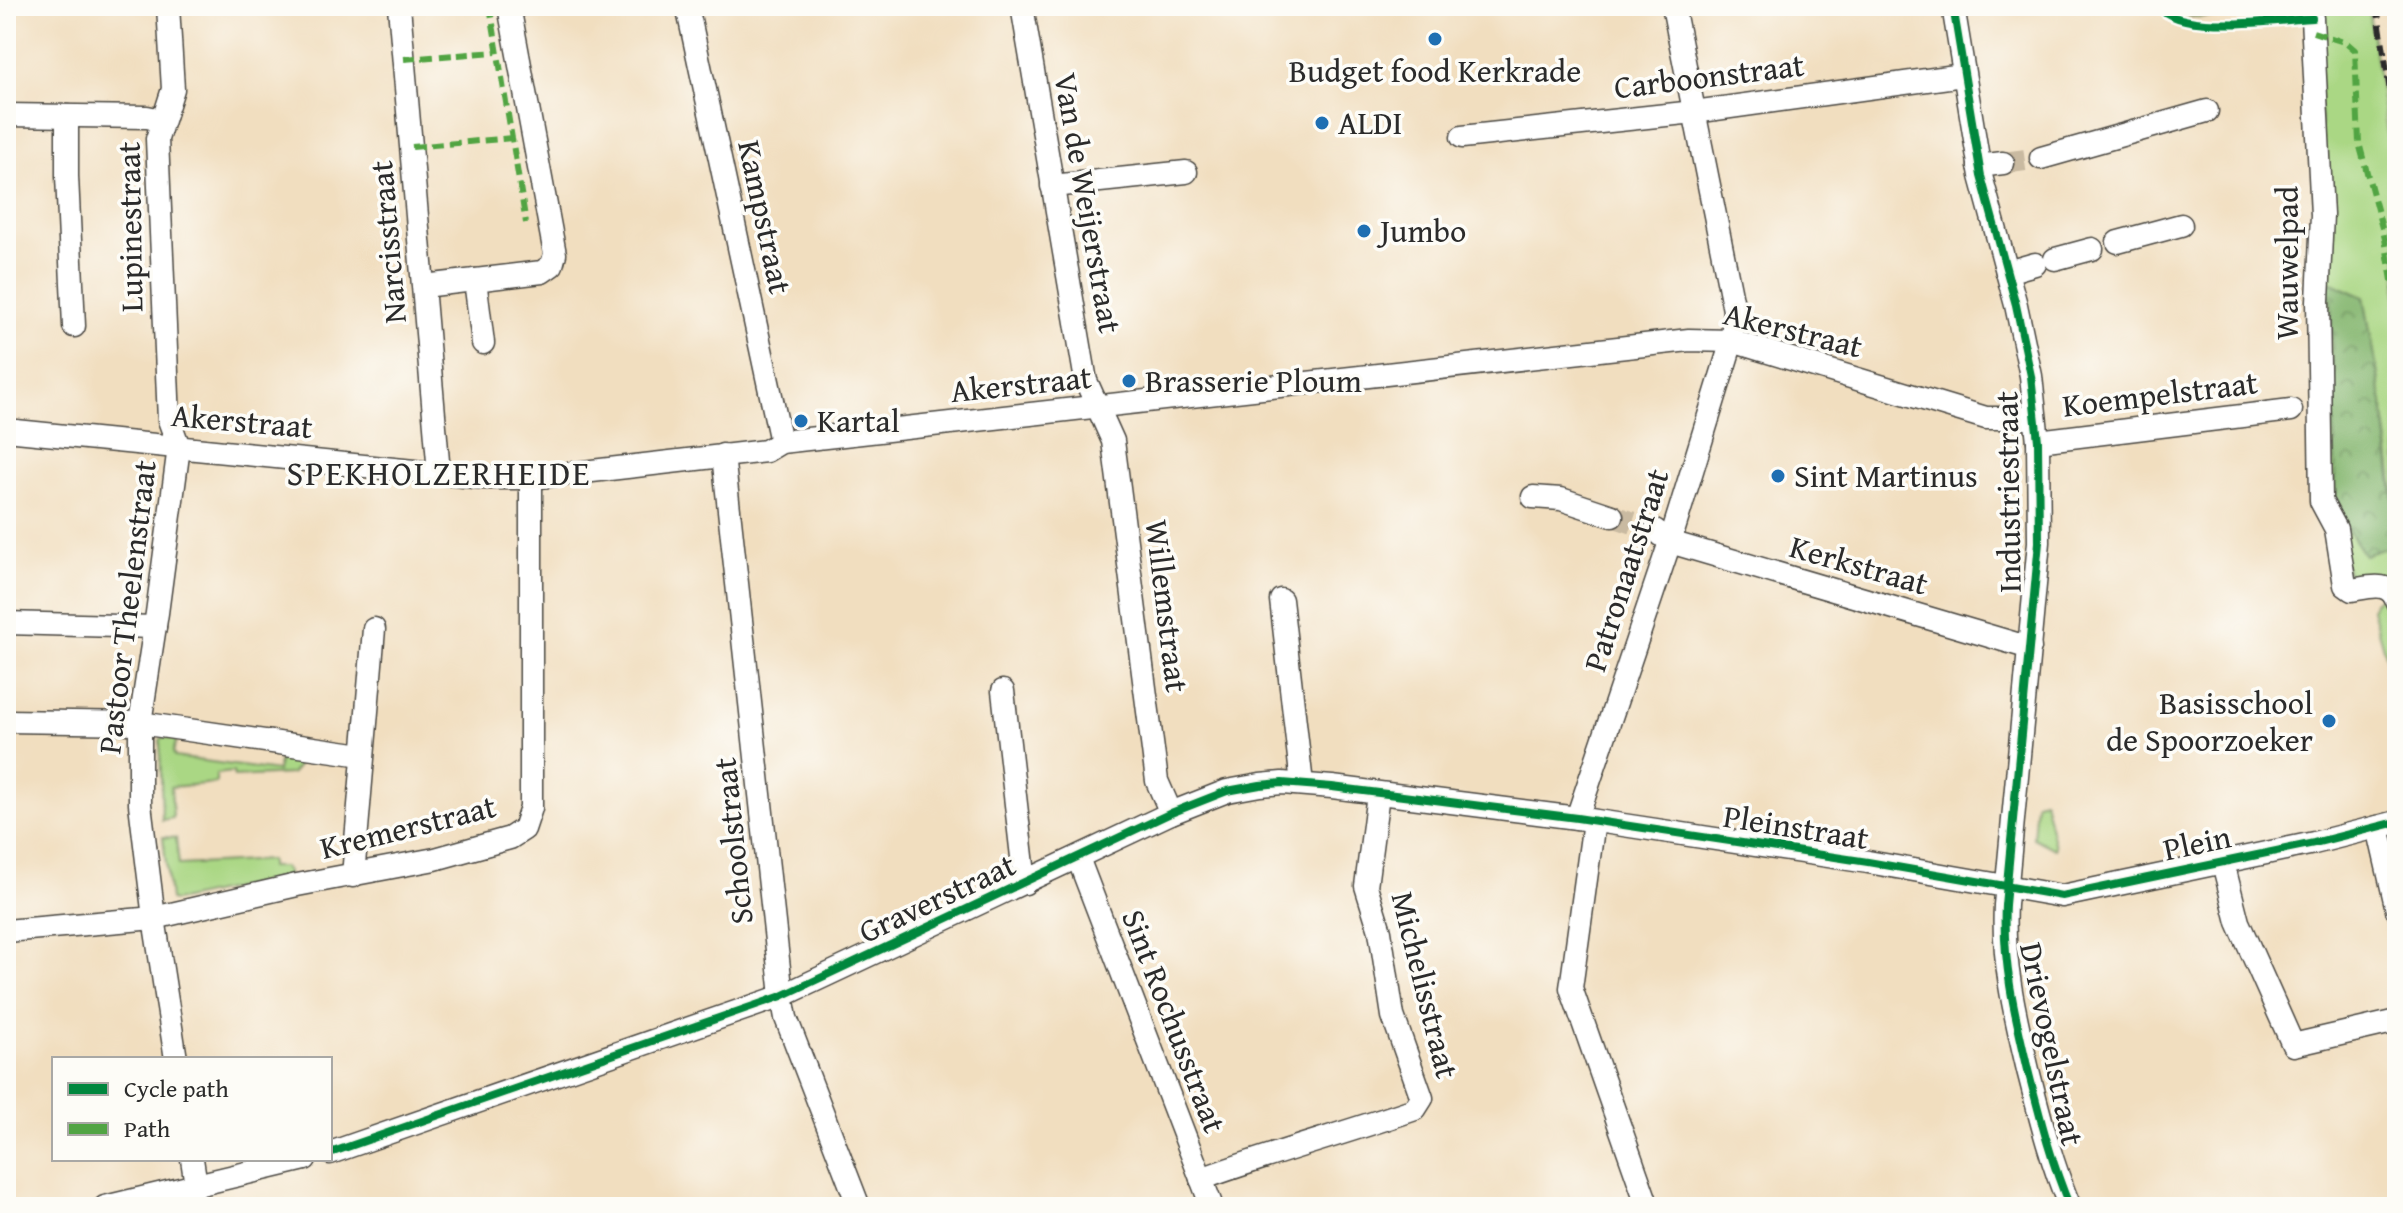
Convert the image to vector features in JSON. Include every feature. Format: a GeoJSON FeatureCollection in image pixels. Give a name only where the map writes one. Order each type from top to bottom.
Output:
{"type":"FeatureCollection","features":[{"type":"Feature","properties":{"kind":"street","name":"Lupinestraat"},"geometry":{"type":"LineString","coordinates":[[168,6],[173,89],[157,139],[169,420],[179,447]]}},
{"type":"Feature","properties":{"kind":"street","name":"Narcisstraat"},"geometry":{"type":"LineString","coordinates":[[399,6],[439,473]]}},
{"type":"Feature","properties":{"kind":"street"},"geometry":{"type":"LineString","coordinates":[[424,286],[542,272],[552,265],[555,254],[509,6]]}},
{"type":"Feature","properties":{"kind":"street","name":"Kampstraat"},"geometry":{"type":"LineString","coordinates":[[687,6],[781,442]]}},
{"type":"Feature","properties":{"kind":"street","name":"Van de Weijerstraat"},"geometry":{"type":"LineString","coordinates":[[1022,6],[1086,381],[1099,408]]}},
{"type":"Feature","properties":{"kind":"street","name":"Patronaatstraat"},"geometry":{"type":"LineString","coordinates":[[1648,1207],[1571,988],[1586,820],[1662,536],[1732,341],[1734,310],[1673,6]]}},
{"type":"Feature","properties":{"kind":"street","name":"Industriestraat"},"geometry":{"type":"LineString","coordinates":[[1953,6],[1979,166],[2031,376],[2038,441],[2039,542],[2007,888]]}},
{"type":"Feature","properties":{"kind":"street","name":"Wauwelpad"},"geometry":{"type":"LineString","coordinates":[[2312,18],[2322,215],[2318,301],[2321,501],[2336,529],[2345,585],[2352,590],[2385,587],[2391,590],[2397,602]]}},
{"type":"Feature","properties":{"kind":"street","name":"Carboonstraat"},"geometry":{"type":"LineString","coordinates":[[1462,137],[1694,112],[1963,75]]}},
{"type":"Feature","properties":{"kind":"street"},"geometry":{"type":"LineString","coordinates":[[2041,158],[2207,111]]}},
{"type":"Feature","properties":{"kind":"street"},"geometry":{"type":"LineString","coordinates":[[6,115],[147,117],[162,120]]}},
{"type":"Feature","properties":{"kind":"street"},"geometry":{"type":"LineString","coordinates":[[67,116],[74,326]]}},
{"type":"Feature","properties":{"kind":"street"},"geometry":{"type":"LineString","coordinates":[[1979,166],[2003,163]]}},
{"type":"Feature","properties":{"kind":"street"},"geometry":{"type":"LineString","coordinates":[[1052,186],[1186,172]]}},
{"type":"Feature","properties":{"kind":"street"},"geometry":{"type":"LineString","coordinates":[[2118,242],[2181,225]]}},
{"type":"Feature","properties":{"kind":"street"},"geometry":{"type":"LineString","coordinates":[[2007,272],[2092,249]]}},
{"type":"Feature","properties":{"kind":"street"},"geometry":{"type":"LineString","coordinates":[[475,280],[483,343]]}},
{"type":"Feature","properties":{"kind":"street","name":"Akerstraat"},"geometry":{"type":"LineString","coordinates":[[6,430],[484,478],[531,478],[766,451],[781,442],[1689,340],[1732,341],[1986,418],[2035,418]]}},
{"type":"Feature","properties":{"kind":"street","name":"Willemstraat"},"geometry":{"type":"LineString","coordinates":[[1099,408],[1113,441],[1157,781],[1171,813]]}},
{"type":"Feature","properties":{"kind":"street","name":"Koempelstraat"},"geometry":{"type":"LineString","coordinates":[[2038,441],[2291,410]]}},
{"type":"Feature","properties":{"kind":"street","name":"Pastoor Theelenstraat"},"geometry":{"type":"LineString","coordinates":[[176,1057],[140,804],[140,723],[179,447]]}},
{"type":"Feature","properties":{"kind":"street","name":"Schoolstraat"},"geometry":{"type":"LineString","coordinates":[[723,455],[782,996],[786,1018],[859,1207]]}},
{"type":"Feature","properties":{"kind":"street","name":"Kremerstraat"},"geometry":{"type":"LineString","coordinates":[[6,931],[154,918],[480,846],[510,838],[524,829],[531,808],[531,478]]}},
{"type":"Feature","properties":{"kind":"street"},"geometry":{"type":"LineString","coordinates":[[1533,497],[1561,499],[1612,516]]}},
{"type":"Feature","properties":{"kind":"street","name":"Kerkstraat"},"geometry":{"type":"LineString","coordinates":[[1662,536],[2030,648]]}},
{"type":"Feature","properties":{"kind":"street"},"geometry":{"type":"LineString","coordinates":[[1281,600],[1302,784]]}},
{"type":"Feature","properties":{"kind":"street"},"geometry":{"type":"LineString","coordinates":[[6,623],[155,627]]}},
{"type":"Feature","properties":{"kind":"street"},"geometry":{"type":"LineString","coordinates":[[353,876],[374,629]]}},
{"type":"Feature","properties":{"kind":"street"},"geometry":{"type":"LineString","coordinates":[[1003,691],[1025,883]]}},
{"type":"Feature","properties":{"kind":"street"},"geometry":{"type":"LineString","coordinates":[[6,721],[140,723],[362,755]]}},
{"type":"Feature","properties":{"kind":"street","name":"Graverstraat"},"geometry":{"type":"LineString","coordinates":[[332,1152],[782,996],[1171,813],[1227,791],[1282,783],[1302,784],[1586,820]]}},
{"type":"Feature","properties":{"kind":"street","name":"Michelisstraat"},"geometry":{"type":"LineString","coordinates":[[1201,1179],[1286,1148],[1331,1138],[1415,1109],[1422,1098],[1393,1016],[1380,931],[1366,886],[1378,794]]}},
{"type":"Feature","properties":{"kind":"street","name":"Pleinstraat"},"geometry":{"type":"LineString","coordinates":[[1586,820],[1868,862],[2007,888]]}},
{"type":"Feature","properties":{"kind":"street"},"geometry":{"type":"LineString","coordinates":[[2388,824],[2397,910]]}},
{"type":"Feature","properties":{"kind":"street","name":"Plein"},"geometry":{"type":"LineString","coordinates":[[2007,888],[2062,896],[2223,863],[2388,824]]}},
{"type":"Feature","properties":{"kind":"street","name":"Sint Rochusstraat"},"geometry":{"type":"LineString","coordinates":[[1078,858],[1212,1207]]}},
{"type":"Feature","properties":{"kind":"street","name":"Plein"},"geometry":{"type":"LineString","coordinates":[[2223,863],[2238,922],[2293,1045],[2397,1021]]}},
{"type":"Feature","properties":{"kind":"street","name":"Drievogelstraat"},"geometry":{"type":"LineString","coordinates":[[2007,888],[2005,951],[2011,998],[2045,1139],[2070,1207]]}},
{"type":"Feature","properties":{"kind":"street"},"geometry":{"type":"LineString","coordinates":[[192,1161],[196,1185]]}},
{"type":"Feature","properties":{"kind":"street"},"geometry":{"type":"LineString","coordinates":[[105,1207],[297,1161]]}},
{"type":"Feature","properties":{"kind":"green space"},"geometry":{"type":"Polygon","coordinates":[[[2202,6],[2240,6],[2244,17],[2188,17],[2205,10],[2202,6]]]}},
{"type":"Feature","properties":{"kind":"green space"},"geometry":{"type":"Polygon","coordinates":[[[2317,6],[2368,6],[2397,198],[2397,516],[2383,404],[2364,298],[2325,280],[2317,6]]]}},
{"type":"Feature","properties":{"kind":"green space"},"geometry":{"type":"Polygon","coordinates":[[[2325,280],[2364,297],[2383,404],[2397,530],[2389,547],[2364,555],[2336,513],[2331,298],[2325,293],[2325,280]]]}},
{"type":"Feature","properties":{"kind":"green space"},"geometry":{"type":"Polygon","coordinates":[[[2325,293],[2331,298],[2389,547],[2397,530],[2397,581],[2382,575],[2350,584],[2329,507],[2325,293]]]}},
{"type":"Feature","properties":{"kind":"green space"},"geometry":{"type":"Polygon","coordinates":[[[2380,597],[2392,604],[2394,664],[2387,662],[2372,609],[2380,597]]]}},
{"type":"Feature","properties":{"kind":"green space"},"geometry":{"type":"Polygon","coordinates":[[[163,737],[176,742],[175,757],[277,771],[280,759],[286,754],[296,760],[298,766],[291,774],[234,777],[233,772],[216,774],[216,783],[171,787],[173,818],[162,820],[160,740],[163,737]]]}},
{"type":"Feature","properties":{"kind":"green space"},"geometry":{"type":"Polygon","coordinates":[[[2044,800],[2054,849],[2033,838],[2036,802],[2044,800]]]}},
{"type":"Feature","properties":{"kind":"green space"},"geometry":{"type":"Polygon","coordinates":[[[163,837],[176,838],[179,865],[270,860],[270,867],[284,867],[288,873],[286,877],[170,900],[163,837]]]}},
{"type":"Feature","properties":{"kind":"tunnel"},"geometry":{"type":"LineString","coordinates":[[2003,163],[2041,158]]}},
{"type":"Feature","properties":{"kind":"tunnel"},"geometry":{"type":"LineString","coordinates":[[1612,516],[1655,530]]}},
{"type":"Feature","properties":{"kind":"railway"},"geometry":{"type":"LineString","coordinates":[[2377,6],[2397,137]]}},
{"type":"Feature","properties":{"kind":"marked path"},"geometry":{"type":"LineString","coordinates":[[490,6],[526,223]]}},
{"type":"Feature","properties":{"kind":"marked path"},"geometry":{"type":"LineString","coordinates":[[2313,32],[2347,43],[2355,50],[2359,143],[2385,239],[2397,310]]}},
{"type":"Feature","properties":{"kind":"marked path"},"geometry":{"type":"LineString","coordinates":[[404,59],[496,52]]}},
{"type":"Feature","properties":{"kind":"marked path"},"geometry":{"type":"LineString","coordinates":[[412,147],[512,138]]}},
{"type":"Feature","properties":{"kind":"cycle path"},"geometry":{"type":"LineString","coordinates":[[1953,6],[1981,176],[2016,305],[2031,376],[2038,441],[2039,542],[2005,926],[2010,988],[2023,1049],[2046,1139],[2070,1207]]}},
{"type":"Feature","properties":{"kind":"cycle path"},"geometry":{"type":"LineString","coordinates":[[2159,6],[2170,15],[2207,23],[2312,18]]}},
{"type":"Feature","properties":{"kind":"cycle path"},"geometry":{"type":"LineString","coordinates":[[332,1152],[782,996],[1171,813],[1227,791],[1260,785],[1282,783],[1332,787],[1577,818],[1868,862],[2062,896],[2314,843],[2397,822]]}},
{"type":"Feature","properties":{"kind":"place","name":"Budget food Kerkrade"},"geometry":{"type":"Point","coordinates":[1435,39]}},
{"type":"Feature","properties":{"kind":"place","name":"ALDI"},"geometry":{"type":"Point","coordinates":[1322,123]}},
{"type":"Feature","properties":{"kind":"place","name":"Jumbo"},"geometry":{"type":"Point","coordinates":[1364,231]}},
{"type":"Feature","properties":{"kind":"place","name":"Brasserie Ploum"},"geometry":{"type":"Point","coordinates":[1129,381]}},
{"type":"Feature","properties":{"kind":"place","name":"Kartal"},"geometry":{"type":"Point","coordinates":[801,421]}},
{"type":"Feature","properties":{"kind":"place","name":"Sint Martinus"},"geometry":{"type":"Point","coordinates":[1778,476]}},
{"type":"Feature","properties":{"kind":"place","name":"Basisschool de Spoorzoeker"},"geometry":{"type":"Point","coordinates":[2329,721]}},
{"type":"Feature","properties":{"kind":"district","name":"SPEKHOLZERHEIDE"},"geometry":{"type":"Point","coordinates":[439,473]}}]}
